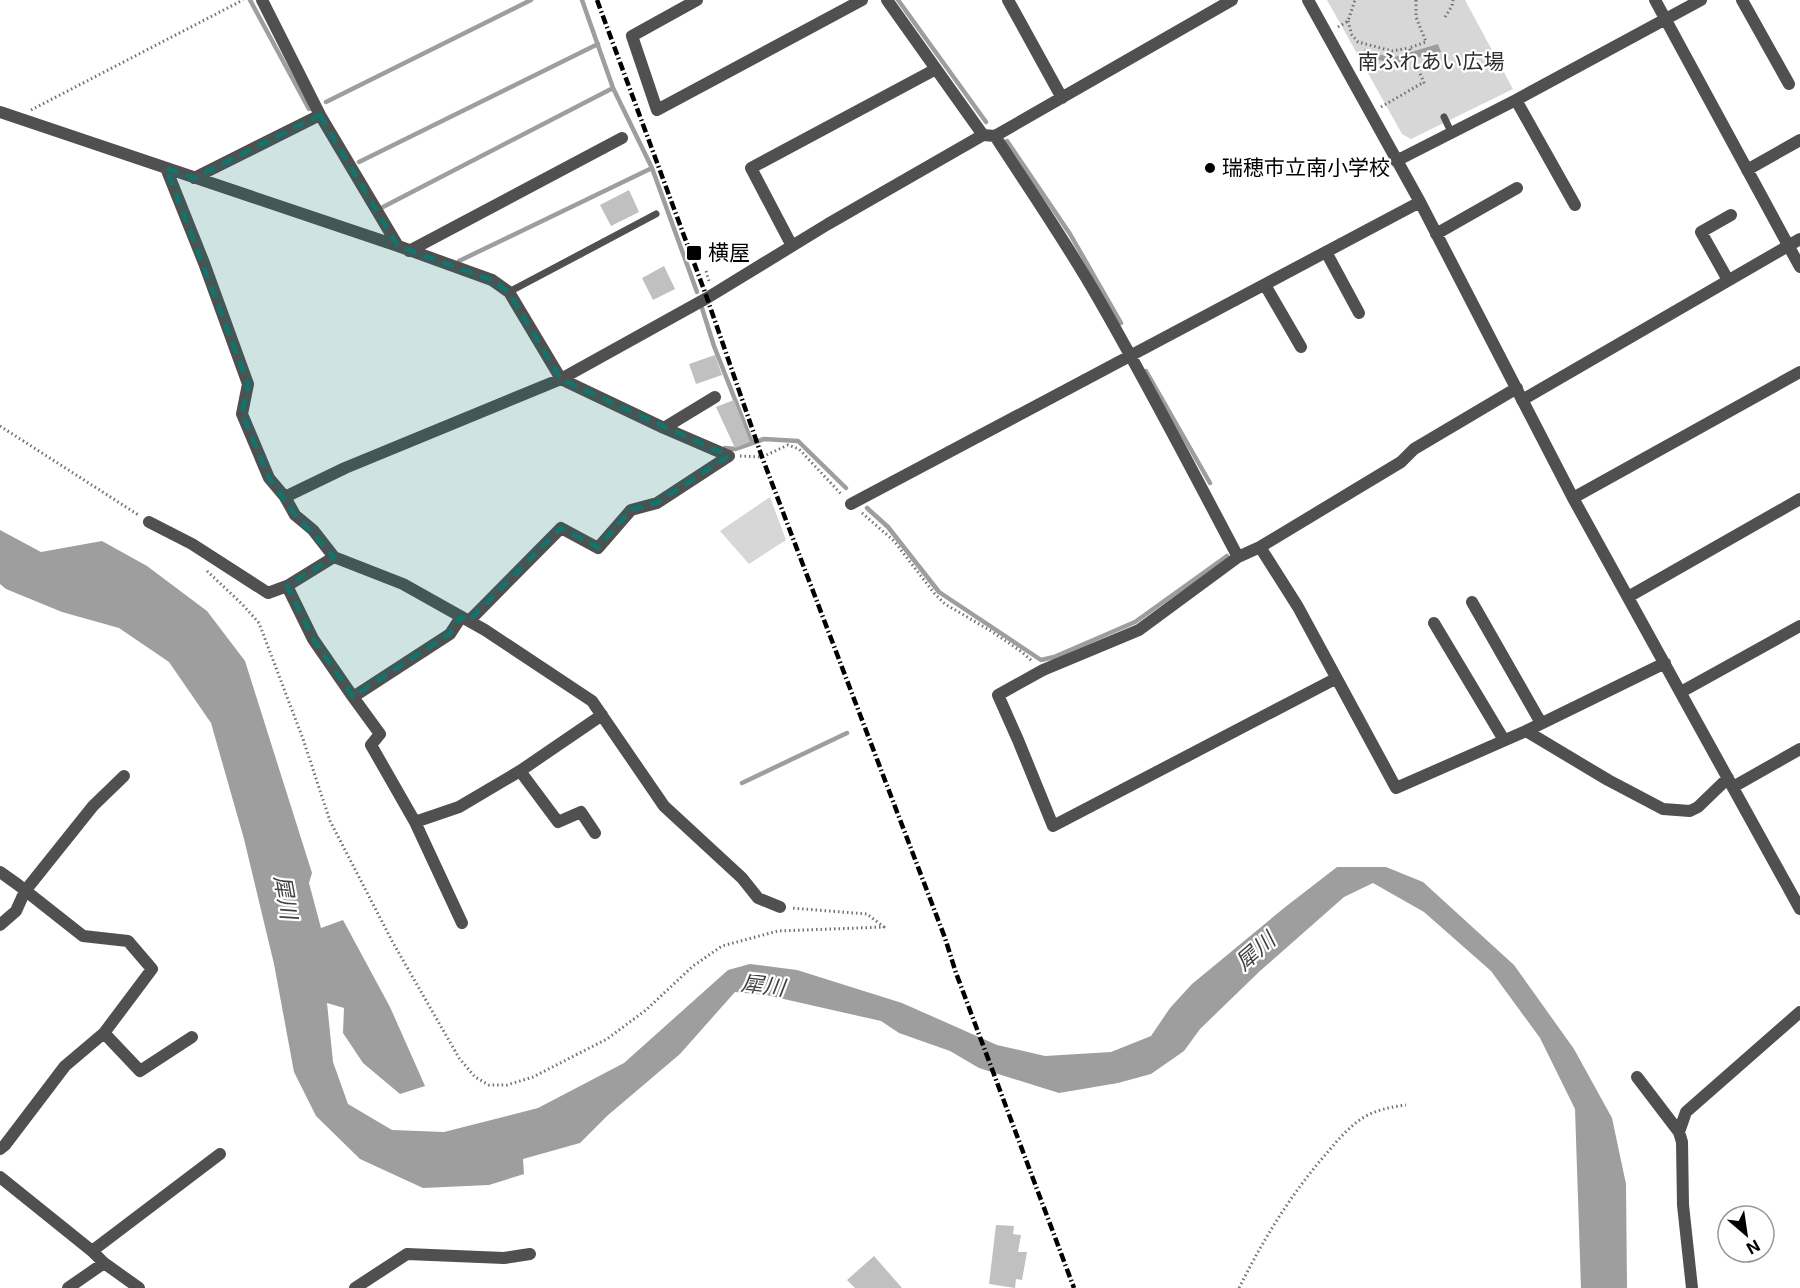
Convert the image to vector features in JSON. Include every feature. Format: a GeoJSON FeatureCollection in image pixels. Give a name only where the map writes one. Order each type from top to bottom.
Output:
{"type":"FeatureCollection","features":[{"type":"Feature","properties":{"kind":"street"},"geometry":{"type":"LineString","coordinates":[[262,0],[320,115],[404,249]]}},
{"type":"Feature","properties":{"kind":"street"},"geometry":{"type":"LineString","coordinates":[[697,0],[632,36],[657,110],[862,0]]}},
{"type":"Feature","properties":{"kind":"street"},"geometry":{"type":"LineString","coordinates":[[887,0],[1055,227],[1131,355],[1238,557]]}},
{"type":"Feature","properties":{"kind":"street"},"geometry":{"type":"LineString","coordinates":[[1008,0],[1062,98]]}},
{"type":"Feature","properties":{"kind":"street"},"geometry":{"type":"LineString","coordinates":[[285,497],[345,468],[561,379],[707,298],[792,246],[1062,98],[1232,0]]}},
{"type":"Feature","properties":{"kind":"street"},"geometry":{"type":"LineString","coordinates":[[1308,0],[1420,202],[1573,498],[1800,909]]}},
{"type":"Feature","properties":{"kind":"street"},"geometry":{"type":"LineString","coordinates":[[1655,0],[1800,267]]}},
{"type":"Feature","properties":{"kind":"street"},"geometry":{"type":"LineString","coordinates":[[1396,161],[1452,134],[1701,0]]}},
{"type":"Feature","properties":{"kind":"street"},"geometry":{"type":"LineString","coordinates":[[1742,0],[1789,84]]}},
{"type":"Feature","properties":{"kind":"street"},"geometry":{"type":"LineString","coordinates":[[792,246],[751,168],[936,69]]}},
{"type":"Feature","properties":{"kind":"street"},"geometry":{"type":"LineString","coordinates":[[1516,100],[1575,205]]}},
{"type":"Feature","properties":{"kind":"street"},"geometry":{"type":"LineString","coordinates":[[0,112],[492,280],[509,292],[561,379],[729,456]]}},
{"type":"Feature","properties":{"kind":"street"},"geometry":{"type":"LineString","coordinates":[[194,178],[320,115]]}},
{"type":"Feature","properties":{"kind":"street"},"geometry":{"type":"LineString","coordinates":[[404,249],[622,138]]}},
{"type":"Feature","properties":{"kind":"street"},"geometry":{"type":"LineString","coordinates":[[1747,170],[1800,140]]}},
{"type":"Feature","properties":{"kind":"street"},"geometry":{"type":"LineString","coordinates":[[166,168],[204,263],[248,384],[242,414],[269,478],[285,497],[295,515],[313,530],[333,557],[403,584],[465,619],[592,700],[664,806],[742,878],[758,898],[780,907]]}},
{"type":"Feature","properties":{"kind":"street"},"geometry":{"type":"LineString","coordinates":[[1436,234],[1517,188]]}},
{"type":"Feature","properties":{"kind":"street"},"geometry":{"type":"LineString","coordinates":[[851,504],[1420,202]]}},
{"type":"Feature","properties":{"kind":"street"},"geometry":{"type":"LineString","coordinates":[[1728,280],[1701,231],[1731,215]]}},
{"type":"Feature","properties":{"kind":"street"},"geometry":{"type":"LineString","coordinates":[[1522,400],[1800,239]]}},
{"type":"Feature","properties":{"kind":"street"},"geometry":{"type":"LineString","coordinates":[[1326,252],[1359,313]]}},
{"type":"Feature","properties":{"kind":"street"},"geometry":{"type":"LineString","coordinates":[[1265,285],[1301,347]]}},
{"type":"Feature","properties":{"kind":"street"},"geometry":{"type":"LineString","coordinates":[[1573,498],[1800,372]]}},
{"type":"Feature","properties":{"kind":"street"},"geometry":{"type":"LineString","coordinates":[[1335,679],[1053,826],[998,695],[1043,670],[1139,630],[1238,557],[1260,547],[1401,462],[1414,450],[1517,388]]}},
{"type":"Feature","properties":{"kind":"street"},"geometry":{"type":"LineString","coordinates":[[664,428],[715,397]]}},
{"type":"Feature","properties":{"kind":"street"},"geometry":{"type":"LineString","coordinates":[[353,697],[450,634],[561,528],[598,548],[631,510],[657,503],[729,456]]}},
{"type":"Feature","properties":{"kind":"street"},"geometry":{"type":"LineString","coordinates":[[1629,597],[1800,499]]}},
{"type":"Feature","properties":{"kind":"street"},"geometry":{"type":"LineString","coordinates":[[148,522],[192,543],[268,593],[288,586],[333,557]]}},
{"type":"Feature","properties":{"kind":"street"},"geometry":{"type":"LineString","coordinates":[[1260,547],[1298,607],[1396,788],[1526,730],[1665,663]]}},
{"type":"Feature","properties":{"kind":"street"},"geometry":{"type":"LineString","coordinates":[[288,586],[313,639],[380,734],[371,745],[415,822],[462,923]]}},
{"type":"Feature","properties":{"kind":"street"},"geometry":{"type":"LineString","coordinates":[[1472,602],[1541,723]]}},
{"type":"Feature","properties":{"kind":"street"},"geometry":{"type":"LineString","coordinates":[[1434,624],[1504,740]]}},
{"type":"Feature","properties":{"kind":"street"},"geometry":{"type":"LineString","coordinates":[[1681,692],[1800,626]]}},
{"type":"Feature","properties":{"kind":"street"},"geometry":{"type":"LineString","coordinates":[[415,822],[459,807],[520,771],[602,715]]}},
{"type":"Feature","properties":{"kind":"street"},"geometry":{"type":"LineString","coordinates":[[1526,730],[1608,780],[1663,809],[1690,811],[1730,783],[1800,750]]}},
{"type":"Feature","properties":{"kind":"street"},"geometry":{"type":"LineString","coordinates":[[520,771],[558,822],[581,812],[595,833]]}},
{"type":"Feature","properties":{"kind":"street"},"geometry":{"type":"LineString","coordinates":[[0,925],[15,911],[25,891],[93,806],[124,776]]}},
{"type":"Feature","properties":{"kind":"street"},"geometry":{"type":"LineString","coordinates":[[0,873],[83,936],[128,941],[152,969],[104,1033],[65,1066],[0,1149]]}},
{"type":"Feature","properties":{"kind":"street"},"geometry":{"type":"LineString","coordinates":[[1788,886],[1800,879]]}},
{"type":"Feature","properties":{"kind":"street"},"geometry":{"type":"LineString","coordinates":[[1679,1132],[1686,1112],[1800,1012]]}},
{"type":"Feature","properties":{"kind":"street"},"geometry":{"type":"LineString","coordinates":[[104,1033],[140,1071],[192,1037]]}},
{"type":"Feature","properties":{"kind":"street"},"geometry":{"type":"LineString","coordinates":[[1637,1077],[1679,1132],[1682,1142],[1683,1205],[1692,1288]]}},
{"type":"Feature","properties":{"kind":"street"},"geometry":{"type":"LineString","coordinates":[[92,1251],[220,1154]]}},
{"type":"Feature","properties":{"kind":"street"},"geometry":{"type":"LineString","coordinates":[[0,1177],[104,1263],[139,1288]]}},
{"type":"Feature","properties":{"kind":"street"},"geometry":{"type":"LineString","coordinates":[[355,1288],[407,1254],[504,1258],[530,1254]]}},
{"type":"Feature","properties":{"kind":"street"},"geometry":{"type":"LineString","coordinates":[[68,1288],[104,1263]]}},
{"type":"Feature","properties":{"kind":"lane"},"geometry":{"type":"LineString","coordinates":[[1444,117],[1452,134]]}},
{"type":"Feature","properties":{"kind":"lane"},"geometry":{"type":"LineString","coordinates":[[509,292],[656,214]]}},
{"type":"Feature","properties":{"kind":"path"},"geometry":{"type":"LineString","coordinates":[[17,117],[243,0]]}},
{"type":"Feature","properties":{"kind":"path"},"geometry":{"type":"LineString","coordinates":[[1355,0],[1348,21],[1352,34],[1358,42],[1392,51],[1426,42],[1416,17],[1416,0]]}},
{"type":"Feature","properties":{"kind":"path"},"geometry":{"type":"LineString","coordinates":[[1445,17],[1453,0]]}},
{"type":"Feature","properties":{"kind":"path"},"geometry":{"type":"LineString","coordinates":[[1326,34],[1348,21]]}},
{"type":"Feature","properties":{"kind":"path"},"geometry":{"type":"LineString","coordinates":[[1372,113],[1424,83],[1409,48]]}},
{"type":"Feature","properties":{"kind":"path"},"geometry":{"type":"LineString","coordinates":[[729,456],[762,457],[788,445],[799,449],[851,504],[894,541],[934,593],[945,603],[1022,652],[1043,670]]}},
{"type":"Feature","properties":{"kind":"path"},"geometry":{"type":"LineString","coordinates":[[1239,1288],[1254,1257],[1301,1183],[1347,1130],[1366,1116],[1387,1107],[1406,1105]]}},
{"type":"Feature","properties":{"kind":"highlighted area"},"geometry":{"type":"Polygon","coordinates":[[[320,115],[398,246],[492,280],[509,292],[561,379],[729,456],[657,503],[631,510],[598,548],[561,528],[469,621],[461,617],[450,634],[353,697],[313,639],[287,586],[334,557],[295,515],[269,478],[242,414],[248,384],[166,168],[194,178],[320,115]]]}},
{"type":"Feature","properties":{"kind":"green space","name":"南ふれあい広場"},"geometry":{"type":"Polygon","coordinates":[[[1327,0],[1465,0],[1513,89],[1411,139],[1402,134],[1327,0]]]}},
{"type":"Feature","properties":{"kind":"green space"},"geometry":{"type":"Polygon","coordinates":[[[770,497],[786,540],[749,564],[720,531],[770,497]]]}},
{"type":"Feature","properties":{"kind":"water"},"geometry":{"type":"Polygon","coordinates":[[[1438,44],[1441,52],[1395,63],[1367,58],[1364,49],[1391,58],[1438,44]]]}},
{"type":"Feature","properties":{"kind":"water","name":"犀川"},"geometry":{"type":"Polygon","coordinates":[[[0,530],[41,552],[102,541],[147,566],[207,611],[245,661],[312,873],[309,883],[321,928],[343,920],[390,1007],[425,1086],[400,1094],[363,1063],[343,1033],[344,1008],[327,1003],[333,1062],[348,1104],[392,1130],[444,1132],[538,1108],[624,1063],[728,970],[750,964],[797,970],[902,1003],[997,1045],[1045,1056],[1111,1052],[1151,1036],[1170,1008],[1192,984],[1337,867],[1386,867],[1423,882],[1514,965],[1574,1049],[1612,1118],[1626,1184],[1627,1288],[1581,1288],[1575,1109],[1540,1038],[1491,971],[1424,912],[1373,883],[1344,897],[1260,971],[1200,1029],[1184,1051],[1151,1074],[1118,1083],[1059,1093],[979,1068],[950,1051],[899,1033],[881,1021],[766,995],[735,992],[680,1054],[607,1116],[580,1143],[523,1159],[524,1174],[489,1185],[423,1188],[360,1159],[316,1116],[294,1072],[274,964],[244,839],[211,723],[169,662],[119,628],[62,612],[6,589],[0,584],[0,530]]]}},
{"type":"Feature","properties":{"kind":"building"},"geometry":{"type":"Polygon","coordinates":[[[629,190],[639,212],[611,226],[600,205],[629,190]]]}},
{"type":"Feature","properties":{"kind":"building"},"geometry":{"type":"Polygon","coordinates":[[[664,266],[675,289],[653,300],[642,278],[664,266]]]}},
{"type":"Feature","properties":{"kind":"building"},"geometry":{"type":"Polygon","coordinates":[[[715,355],[722,375],[696,384],[689,364],[715,355]]]}},
{"type":"Feature","properties":{"kind":"building"},"geometry":{"type":"Polygon","coordinates":[[[734,400],[750,442],[735,448],[716,407],[734,400]]]}},
{"type":"Feature","properties":{"kind":"building"},"geometry":{"type":"Polygon","coordinates":[[[996,1225],[1014,1226],[1013,1234],[1021,1235],[1018,1252],[1027,1252],[1022,1280],[1016,1279],[1015,1288],[989,1284],[996,1225]]]}},
{"type":"Feature","properties":{"kind":"building"},"geometry":{"type":"Polygon","coordinates":[[[874,1256],[902,1288],[855,1288],[847,1280],[874,1256]]]}},
{"type":"Feature","properties":{"kind":"waterway"},"geometry":{"type":"LineString","coordinates":[[250,0],[309,109]]}},
{"type":"Feature","properties":{"kind":"waterway"},"geometry":{"type":"LineString","coordinates":[[326,102],[531,0]]}},
{"type":"Feature","properties":{"kind":"waterway"},"geometry":{"type":"LineString","coordinates":[[582,0],[613,88],[652,168],[697,292]]}},
{"type":"Feature","properties":{"kind":"waterway"},"geometry":{"type":"LineString","coordinates":[[898,0],[986,122]]}},
{"type":"Feature","properties":{"kind":"waterway"},"geometry":{"type":"LineString","coordinates":[[359,162],[598,44]]}},
{"type":"Feature","properties":{"kind":"waterway"},"geometry":{"type":"LineString","coordinates":[[383,207],[613,88]]}},
{"type":"Feature","properties":{"kind":"waterway"},"geometry":{"type":"LineString","coordinates":[[1007,141],[1070,234],[1121,323]]}},
{"type":"Feature","properties":{"kind":"waterway"},"geometry":{"type":"LineString","coordinates":[[459,261],[652,168]]}},
{"type":"Feature","properties":{"kind":"waterway"},"geometry":{"type":"LineString","coordinates":[[701,305],[714,346],[752,443]]}},
{"type":"Feature","properties":{"kind":"waterway"},"geometry":{"type":"LineString","coordinates":[[1146,371],[1210,483]]}},
{"type":"Feature","properties":{"kind":"waterway"},"geometry":{"type":"LineString","coordinates":[[725,448],[735,449],[764,439],[798,441],[846,488]]}},
{"type":"Feature","properties":{"kind":"waterway"},"geometry":{"type":"LineString","coordinates":[[867,508],[888,527],[939,592],[1041,660],[1054,657],[1135,622],[1227,556]]}},
{"type":"Feature","properties":{"kind":"waterway"},"geometry":{"type":"LineString","coordinates":[[742,783],[847,733]]}},
{"type":"Feature","properties":{"kind":"railway"},"geometry":{"type":"LineString","coordinates":[[597,0],[707,298],[762,457],[945,938],[1074,1288]]}},
{"type":"Feature","properties":{"kind":"place","name":"瑞穂市立南小学校"},"geometry":{"type":"Point","coordinates":[1210,168]}},
{"type":"Feature","properties":{"kind":"place","name":"横屋"},"geometry":{"type":"Point","coordinates":[694,253]}}]}
